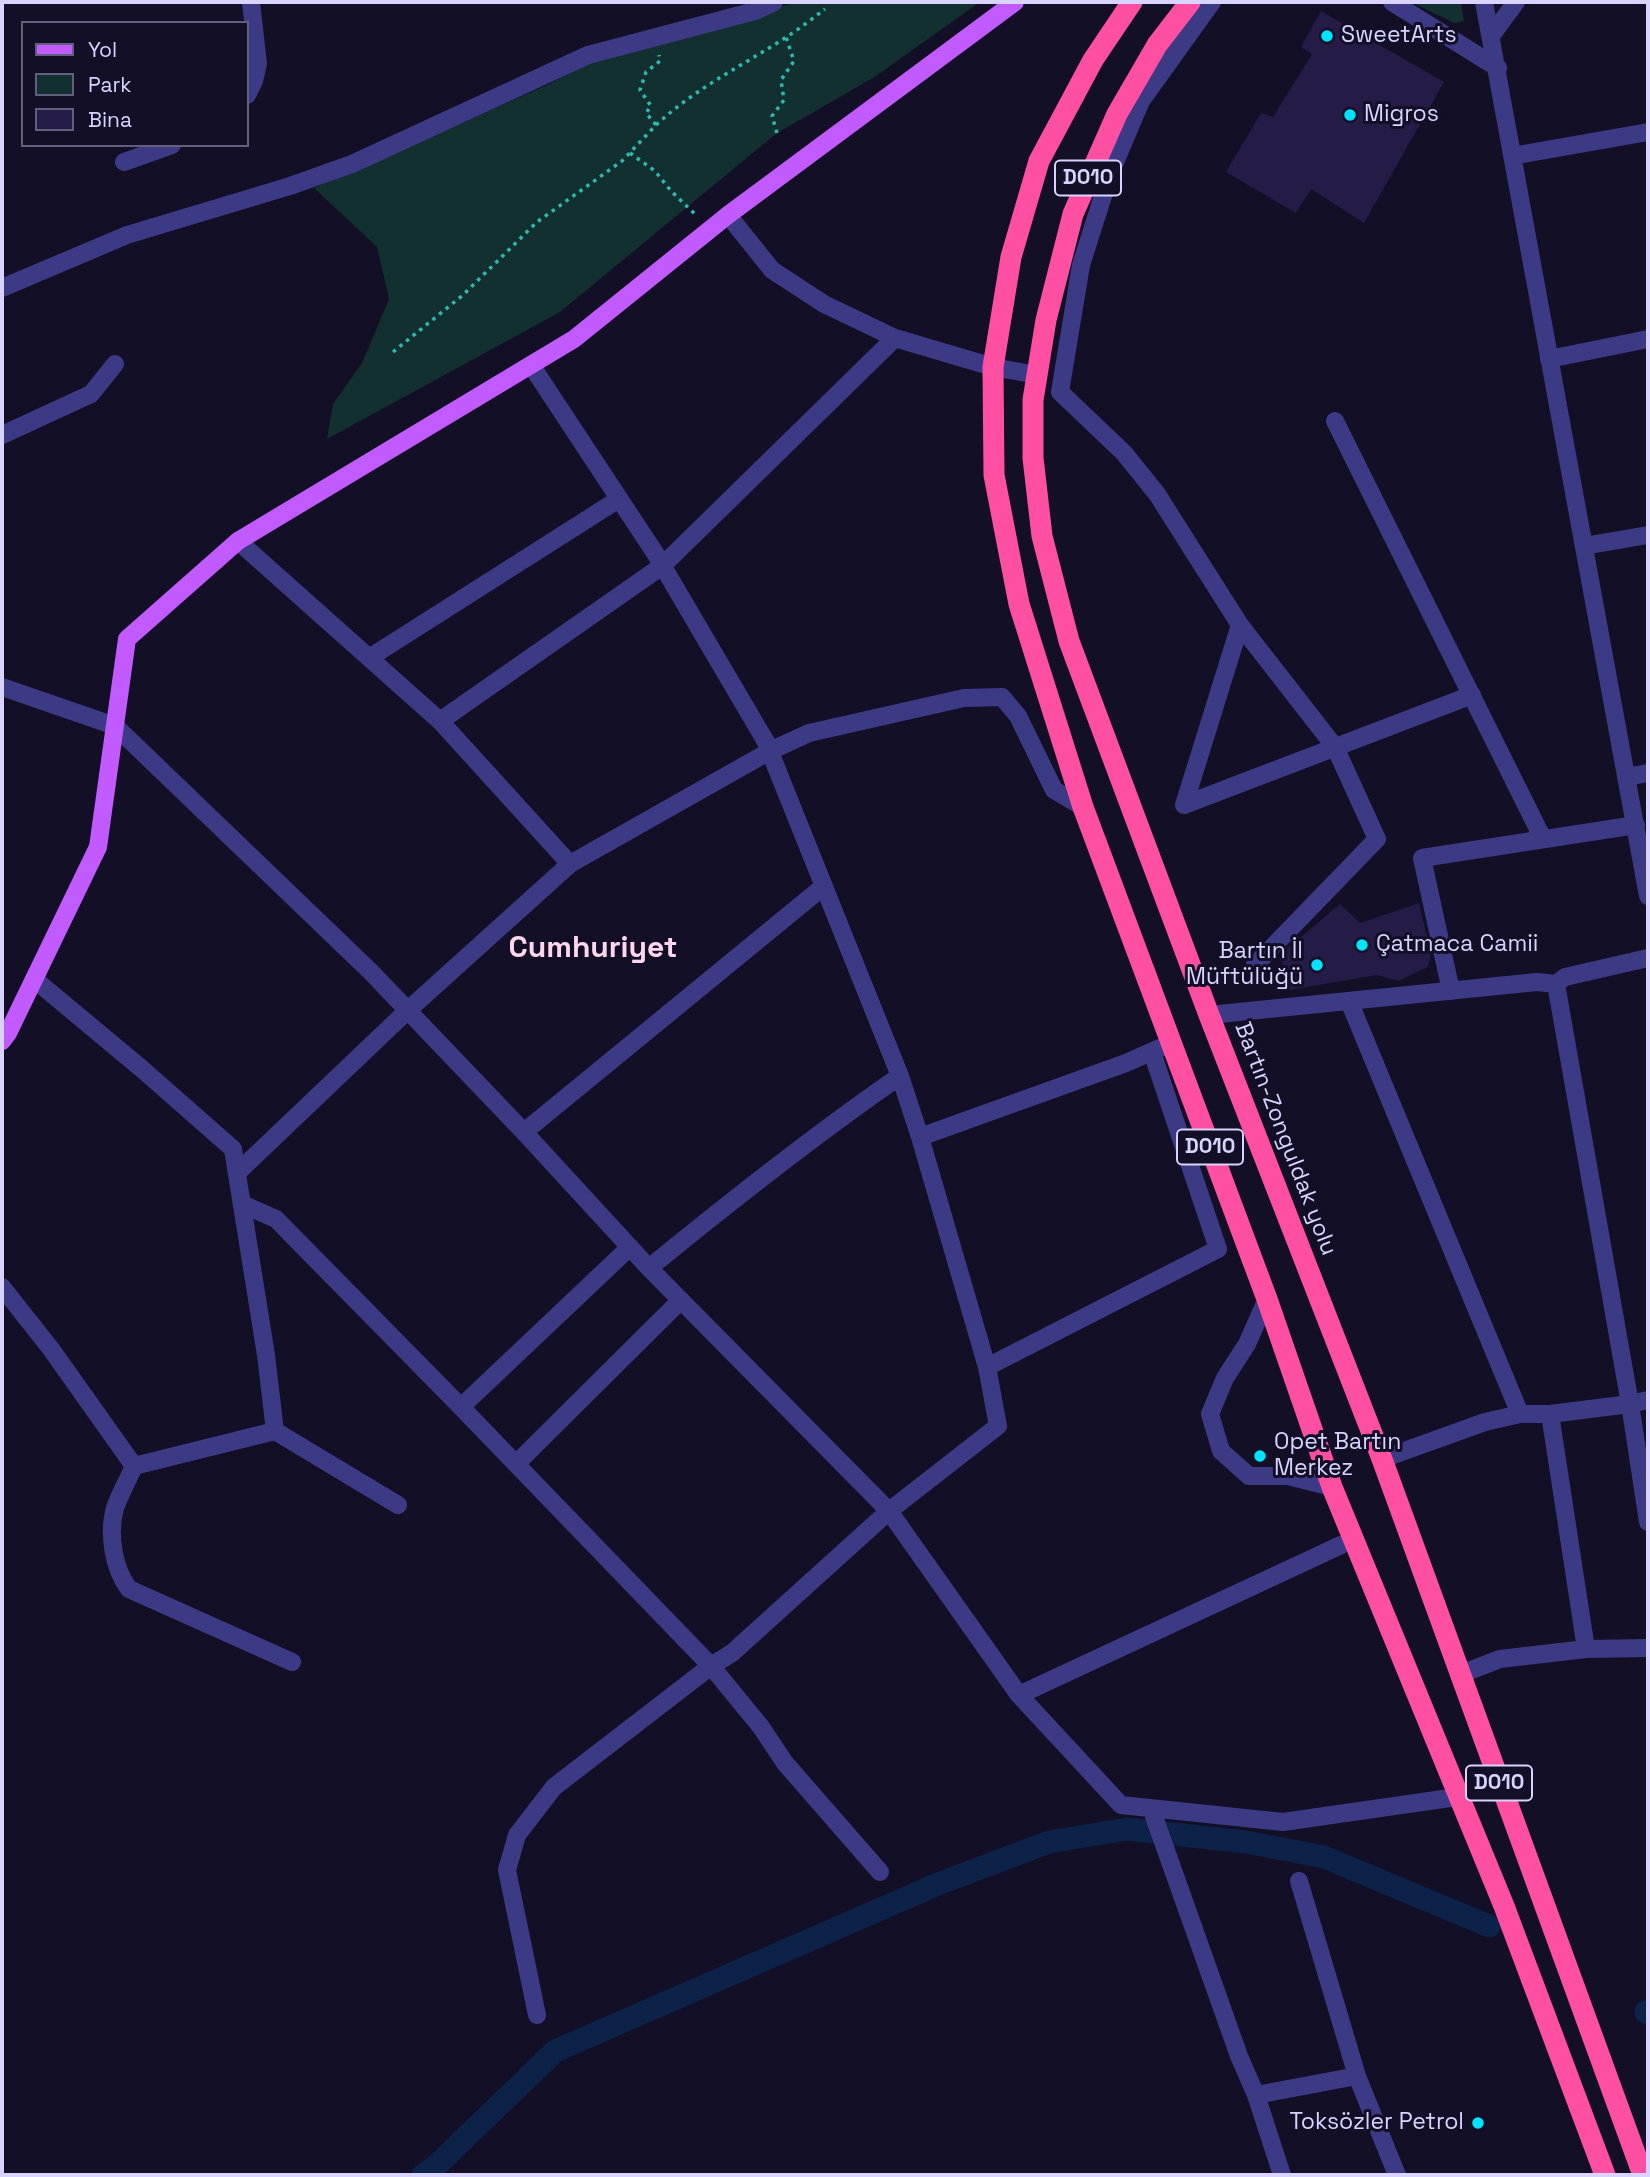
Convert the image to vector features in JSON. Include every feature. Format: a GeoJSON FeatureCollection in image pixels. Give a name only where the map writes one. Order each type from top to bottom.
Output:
{"type":"FeatureCollection","features":[{"type":"Feature","properties":{"kind":"highway","name":"D010"},"geometry":{"type":"LineString","coordinates":[[1132,2],[1093,60],[1039,161],[1011,257],[993,368],[994,475],[1019,604],[1161,1047],[1266,1299],[1332,1487],[1504,1906],[1605,2175]]}},
{"type":"Feature","properties":{"kind":"highway","name":"Bartın-Zonguldak yolu"},"geometry":{"type":"LineString","coordinates":[[1189,2],[1157,45],[1117,114],[1073,214],[1046,320],[1033,400],[1033,458],[1042,536],[1069,641],[1209,1015],[1382,1460],[1643,2175]]}},
{"type":"Feature","properties":{"kind":"main road"},"geometry":{"type":"LineString","coordinates":[[2,1041],[99,847],[127,639],[238,541],[574,339],[728,215],[1015,2]]}},
{"type":"Feature","properties":{"kind":"street"},"geometry":{"type":"LineString","coordinates":[[248,93],[258,64],[251,2]]}},
{"type":"Feature","properties":{"kind":"street"},"geometry":{"type":"LineString","coordinates":[[2,288],[127,235],[290,186],[352,164],[588,55],[762,9],[774,2]]}},
{"type":"Feature","properties":{"kind":"street"},"geometry":{"type":"LineString","coordinates":[[1212,2],[1141,101],[1110,174],[1081,265],[1060,392],[1124,453],[1157,494],[1240,625],[1335,747],[1377,839],[1255,965]]}},
{"type":"Feature","properties":{"kind":"street"},"geometry":{"type":"LineString","coordinates":[[1392,2],[1497,68]]}},
{"type":"Feature","properties":{"kind":"street"},"geometry":{"type":"LineString","coordinates":[[1484,2],[1648,896]]}},
{"type":"Feature","properties":{"kind":"street"},"geometry":{"type":"LineString","coordinates":[[1491,36],[1516,2]]}},
{"type":"Feature","properties":{"kind":"street"},"geometry":{"type":"LineString","coordinates":[[1512,156],[1648,132]]}},
{"type":"Feature","properties":{"kind":"street"},"geometry":{"type":"LineString","coordinates":[[124,162],[167,147]]}},
{"type":"Feature","properties":{"kind":"street"},"geometry":{"type":"LineString","coordinates":[[728,215],[772,270],[824,304],[895,338],[993,368],[1037,375]]}},
{"type":"Feature","properties":{"kind":"street"},"geometry":{"type":"LineString","coordinates":[[440,721],[662,566],[895,338]]}},
{"type":"Feature","properties":{"kind":"street"},"geometry":{"type":"LineString","coordinates":[[1549,359],[1648,339]]}},
{"type":"Feature","properties":{"kind":"street"},"geometry":{"type":"LineString","coordinates":[[2,435],[91,394],[115,364]]}},
{"type":"Feature","properties":{"kind":"street"},"geometry":{"type":"LineString","coordinates":[[531,365],[662,566],[770,751],[900,1076],[988,1367],[998,1426],[889,1511],[732,1653],[710,1666],[554,1787],[517,1835],[507,1870],[537,2015]]}},
{"type":"Feature","properties":{"kind":"street"},"geometry":{"type":"LineString","coordinates":[[1335,421],[1544,839]]}},
{"type":"Feature","properties":{"kind":"street"},"geometry":{"type":"LineString","coordinates":[[369,658],[619,499]]}},
{"type":"Feature","properties":{"kind":"street"},"geometry":{"type":"LineString","coordinates":[[1584,546],[1648,535]]}},
{"type":"Feature","properties":{"kind":"street"},"geometry":{"type":"LineString","coordinates":[[238,541],[440,721],[570,864]]}},
{"type":"Feature","properties":{"kind":"street"},"geometry":{"type":"LineString","coordinates":[[1240,625],[1184,805],[1472,695]]}},
{"type":"Feature","properties":{"kind":"street"},"geometry":{"type":"LineString","coordinates":[[2,687],[116,726],[370,972],[524,1132],[649,1268],[889,1511],[1019,1695],[1121,1805],[1283,1822],[1457,1797]]}},
{"type":"Feature","properties":{"kind":"street"},"geometry":{"type":"LineString","coordinates":[[237,1172],[407,1011],[570,864],[770,751],[809,733],[964,698],[1002,697],[1018,716],[1054,790],[1083,807]]}},
{"type":"Feature","properties":{"kind":"street"},"geometry":{"type":"LineString","coordinates":[[1627,777],[1648,773]]}},
{"type":"Feature","properties":{"kind":"street"},"geometry":{"type":"LineString","coordinates":[[1451,991],[1422,858],[1636,825]]}},
{"type":"Feature","properties":{"kind":"street"},"geometry":{"type":"LineString","coordinates":[[524,1132],[824,886]]}},
{"type":"Feature","properties":{"kind":"street"},"geometry":{"type":"LineString","coordinates":[[1209,1015],[1537,982],[1556,984],[1565,977],[1648,958]]}},
{"type":"Feature","properties":{"kind":"street"},"geometry":{"type":"LineString","coordinates":[[34,979],[233,1149],[266,1355],[275,1431]]}},
{"type":"Feature","properties":{"kind":"street"},"geometry":{"type":"LineString","coordinates":[[1556,984],[1630,1404],[1648,1522]]}},
{"type":"Feature","properties":{"kind":"street"},"geometry":{"type":"LineString","coordinates":[[1349,1001],[1520,1414]]}},
{"type":"Feature","properties":{"kind":"street"},"geometry":{"type":"LineString","coordinates":[[920,1137],[1126,1063],[1161,1047],[1218,1250],[988,1367]]}},
{"type":"Feature","properties":{"kind":"street"},"geometry":{"type":"LineString","coordinates":[[649,1268],[754,1182],[900,1076]]}},
{"type":"Feature","properties":{"kind":"street"},"geometry":{"type":"LineString","coordinates":[[242,1204],[276,1219],[710,1666],[761,1727],[785,1763],[880,1872]]}},
{"type":"Feature","properties":{"kind":"street"},"geometry":{"type":"LineString","coordinates":[[461,1407],[630,1247]]}},
{"type":"Feature","properties":{"kind":"street"},"geometry":{"type":"LineString","coordinates":[[2,1287],[51,1349],[134,1466]]}},
{"type":"Feature","properties":{"kind":"street"},"geometry":{"type":"LineString","coordinates":[[1266,1299],[1247,1344],[1225,1378],[1210,1414],[1221,1451],[1249,1476],[1288,1476],[1332,1487]]}},
{"type":"Feature","properties":{"kind":"street"},"geometry":{"type":"LineString","coordinates":[[516,1464],[681,1300]]}},
{"type":"Feature","properties":{"kind":"street"},"geometry":{"type":"LineString","coordinates":[[1382,1460],[1485,1422],[1520,1414],[1550,1414],[1648,1400]]}},
{"type":"Feature","properties":{"kind":"street"},"geometry":{"type":"LineString","coordinates":[[1550,1414],[1587,1649]]}},
{"type":"Feature","properties":{"kind":"street"},"geometry":{"type":"LineString","coordinates":[[134,1466],[275,1431],[397,1504]]}},
{"type":"Feature","properties":{"kind":"street"},"geometry":{"type":"LineString","coordinates":[[134,1466],[115,1509],[113,1544],[120,1574],[129,1589],[292,1662]]}},
{"type":"Feature","properties":{"kind":"street"},"geometry":{"type":"LineString","coordinates":[[1019,1695],[1341,1545]]}},
{"type":"Feature","properties":{"kind":"street"},"geometry":{"type":"LineString","coordinates":[[1461,1674],[1500,1659],[1587,1649],[1648,1648]]}},
{"type":"Feature","properties":{"kind":"street"},"geometry":{"type":"LineString","coordinates":[[1152,1809],[1238,2056],[1256,2095],[1282,2175]]}},
{"type":"Feature","properties":{"kind":"street"},"geometry":{"type":"LineString","coordinates":[[1299,1881],[1357,2076],[1397,2175]]}},
{"type":"Feature","properties":{"kind":"street"},"geometry":{"type":"LineString","coordinates":[[1256,2095],[1357,2076]]}},
{"type":"Feature","properties":{"kind":"path"},"geometry":{"type":"LineString","coordinates":[[393,352],[463,295],[537,222],[622,161],[680,104],[825,9]]}},
{"type":"Feature","properties":{"kind":"path"},"geometry":{"type":"LineString","coordinates":[[777,134],[772,116],[785,100],[781,80],[794,61],[786,37]]}},
{"type":"Feature","properties":{"kind":"path"},"geometry":{"type":"LineString","coordinates":[[656,125],[646,113],[652,106],[640,90],[646,72],[660,61],[659,51]]}},
{"type":"Feature","properties":{"kind":"path"},"geometry":{"type":"LineString","coordinates":[[630,153],[654,171],[710,230]]}},
{"type":"Feature","properties":{"kind":"green space"},"geometry":{"type":"Polygon","coordinates":[[[800,2],[980,2],[873,78],[777,133],[560,312],[327,439],[333,404],[362,363],[389,299],[377,247],[314,188],[545,86],[587,64],[800,2]]]}},
{"type":"Feature","properties":{"kind":"green space"},"geometry":{"type":"Polygon","coordinates":[[[1411,2],[1461,2],[1464,21],[1454,23],[1411,2]]]}},
{"type":"Feature","properties":{"kind":"building","name":"Migros"},"geometry":{"type":"Polygon","coordinates":[[[1321,11],[1444,82],[1364,223],[1311,189],[1296,213],[1226,172],[1261,113],[1273,117],[1312,54],[1301,47],[1321,11]]]}},
{"type":"Feature","properties":{"kind":"building","name":"Çatmaca Camii"},"geometry":{"type":"Polygon","coordinates":[[[1419,903],[1431,954],[1428,967],[1398,981],[1377,975],[1283,991],[1282,953],[1340,904],[1360,923],[1419,903]]]}},
{"type":"Feature","properties":{"kind":"waterway"},"geometry":{"type":"LineString","coordinates":[[423,2175],[434,2168],[555,2051],[938,1884],[1049,1842],[1127,1829],[1246,1842],[1324,1857],[1489,1926]]}},
{"type":"Feature","properties":{"kind":"place","name":"SweetArts"},"geometry":{"type":"Point","coordinates":[1327,36]}},
{"type":"Feature","properties":{"kind":"place","name":"Migros"},"geometry":{"type":"Point","coordinates":[1350,115]}},
{"type":"Feature","properties":{"kind":"place","name":"Çatmaca Camii"},"geometry":{"type":"Point","coordinates":[1362,945]}},
{"type":"Feature","properties":{"kind":"place","name":"Bartın İl Müftülüğü"},"geometry":{"type":"Point","coordinates":[1317,965]}},
{"type":"Feature","properties":{"kind":"place","name":"Opet Bartın Merkez"},"geometry":{"type":"Point","coordinates":[1260,1456]}},
{"type":"Feature","properties":{"kind":"place","name":"Toksözler Petrol"},"geometry":{"type":"Point","coordinates":[1478,2123]}},
{"type":"Feature","properties":{"kind":"district","name":"Cumhuriyet"},"geometry":{"type":"Point","coordinates":[593,949]}}]}
